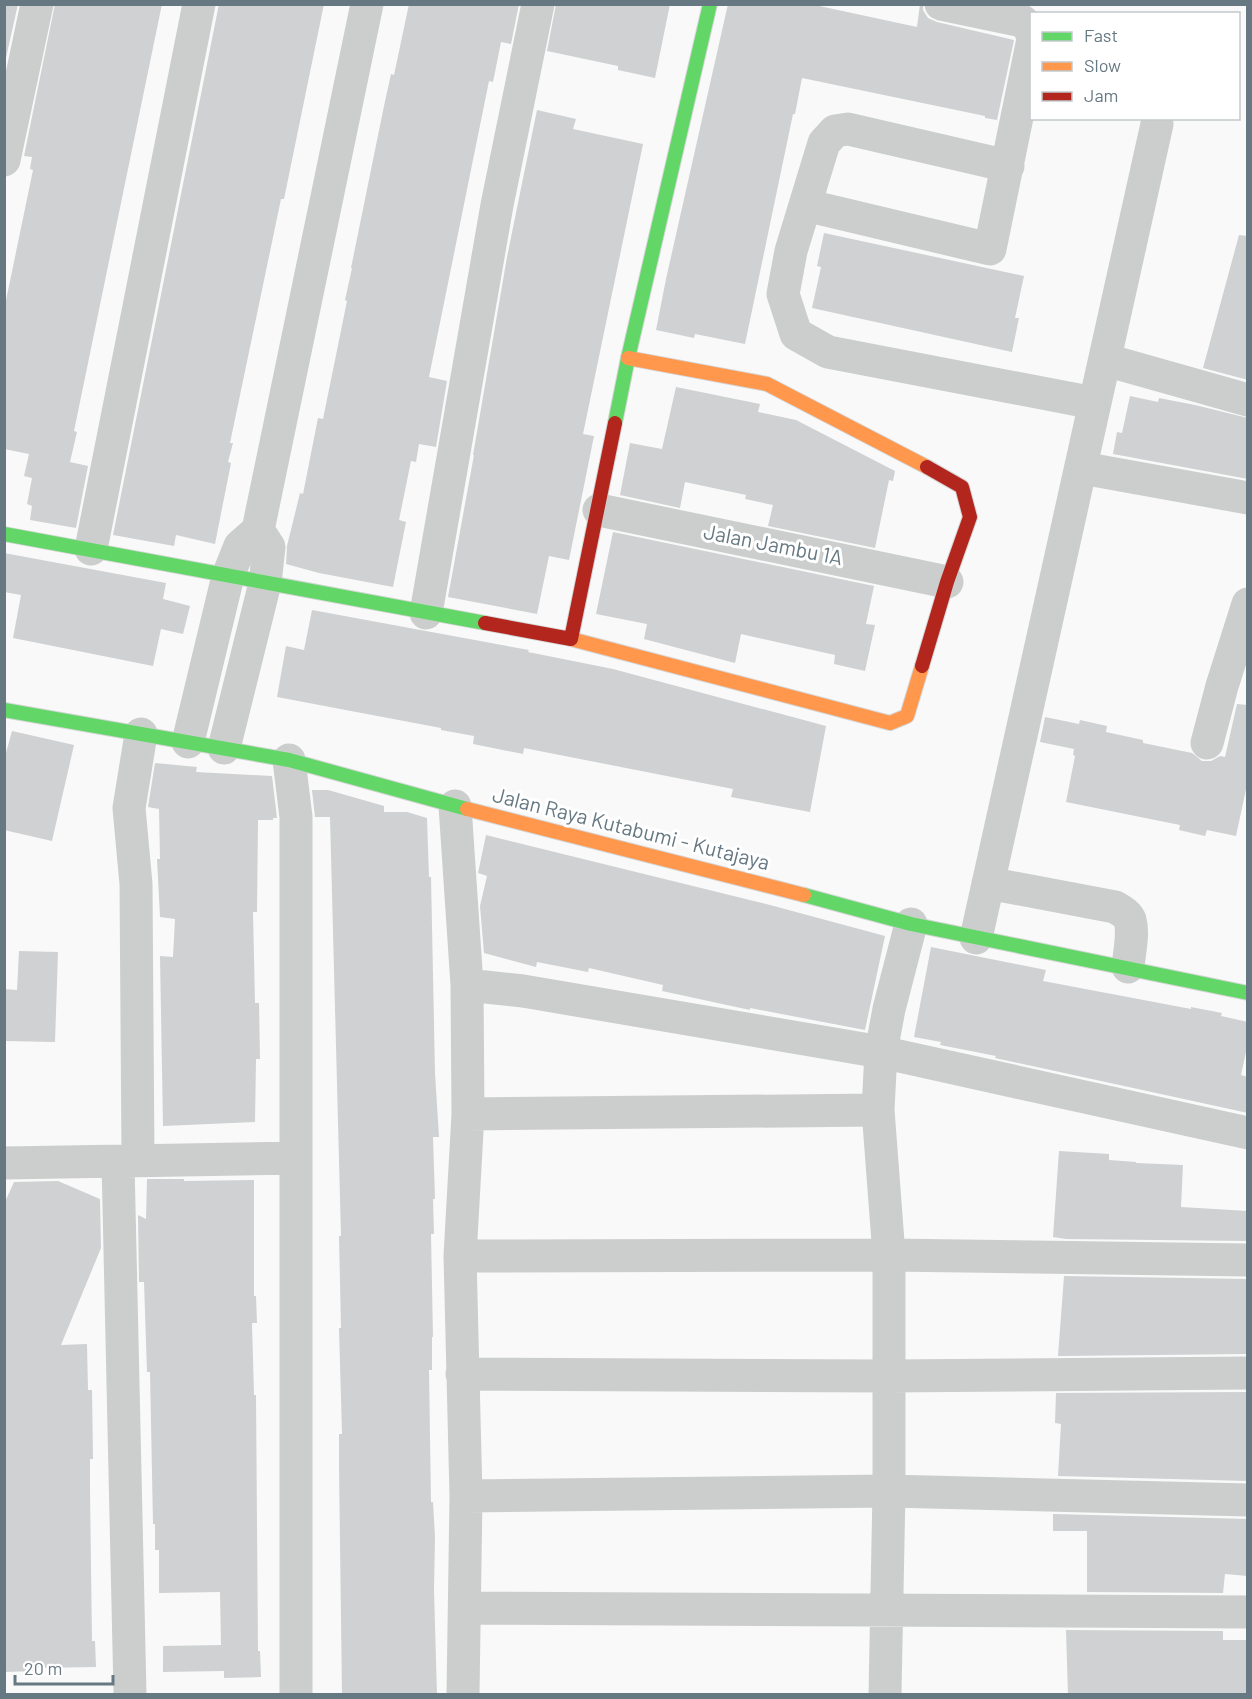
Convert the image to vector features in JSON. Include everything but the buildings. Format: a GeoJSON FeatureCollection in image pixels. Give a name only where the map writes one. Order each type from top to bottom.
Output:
{"type":"FeatureCollection","features":[{"type":"Feature","properties":{"kind":"street"},"geometry":{"type":"LineString","coordinates":[[4,160],[38,4]]}},
{"type":"Feature","properties":{"kind":"street"},"geometry":{"type":"LineString","coordinates":[[91,549],[199,4]]}},
{"type":"Feature","properties":{"kind":"street"},"geometry":{"type":"LineString","coordinates":[[188,742],[228,576],[240,546],[258,530],[367,4]]}},
{"type":"Feature","properties":{"kind":"street"},"geometry":{"type":"LineString","coordinates":[[426,613],[497,205],[538,4]]}},
{"type":"Feature","properties":{"kind":"street"},"geometry":{"type":"LineString","coordinates":[[571,639],[628,358],[710,4]]}},
{"type":"Feature","properties":{"kind":"street"},"geometry":{"type":"LineString","coordinates":[[941,4],[1022,21],[1030,30]]}},
{"type":"Feature","properties":{"kind":"street"},"geometry":{"type":"LineString","coordinates":[[806,205],[990,249],[1030,54]]}},
{"type":"Feature","properties":{"kind":"street"},"geometry":{"type":"LineString","coordinates":[[976,938],[1157,124]]}},
{"type":"Feature","properties":{"kind":"street"},"geometry":{"type":"LineString","coordinates":[[1008,166],[848,129],[835,130],[824,143],[790,251],[783,294],[796,334],[828,352],[1094,403]]}},
{"type":"Feature","properties":{"kind":"street"},"geometry":{"type":"LineString","coordinates":[[4,534],[571,639],[890,723],[907,716],[946,582],[970,517],[962,487],[767,384],[628,358]]}},
{"type":"Feature","properties":{"kind":"street"},"geometry":{"type":"LineString","coordinates":[[1106,360],[1248,400]]}},
{"type":"Feature","properties":{"kind":"street"},"geometry":{"type":"LineString","coordinates":[[1082,468],[1248,498]]}},
{"type":"Feature","properties":{"kind":"street","name":"Jalan Jambu 1A"},"geometry":{"type":"LineString","coordinates":[[599,510],[946,582]]}},
{"type":"Feature","properties":{"kind":"street"},"geometry":{"type":"LineString","coordinates":[[224,748],[266,583],[269,547],[258,530]]}},
{"type":"Feature","properties":{"kind":"street"},"geometry":{"type":"LineString","coordinates":[[1208,743],[1220,693],[1248,604]]}},
{"type":"Feature","properties":{"kind":"street","name":"Jalan Raya Kutabumi - Kutajaya"},"geometry":{"type":"LineString","coordinates":[[4,710],[289,760],[455,806],[775,886],[911,924],[1248,993]]}},
{"type":"Feature","properties":{"kind":"street"},"geometry":{"type":"LineString","coordinates":[[130,1695],[128,1161],[136,884],[129,808],[141,734]]}},
{"type":"Feature","properties":{"kind":"street"},"geometry":{"type":"LineString","coordinates":[[289,760],[296,817],[296,1695]]}},
{"type":"Feature","properties":{"kind":"street"},"geometry":{"type":"LineString","coordinates":[[455,806],[467,985],[468,1114],[460,1256],[466,1496],[463,1695]]}},
{"type":"Feature","properties":{"kind":"street"},"geometry":{"type":"LineString","coordinates":[[988,883],[1115,907],[1130,920],[1128,967]]}},
{"type":"Feature","properties":{"kind":"street"},"geometry":{"type":"LineString","coordinates":[[885,1695],[889,1491],[889,1255],[878,1110],[881,1052],[911,924]]}},
{"type":"Feature","properties":{"kind":"street"},"geometry":{"type":"LineString","coordinates":[[467,985],[523,991],[881,1052],[1248,1133]]}},
{"type":"Feature","properties":{"kind":"street"},"geometry":{"type":"LineString","coordinates":[[468,1114],[878,1110]]}},
{"type":"Feature","properties":{"kind":"street"},"geometry":{"type":"LineString","coordinates":[[4,1163],[296,1158]]}},
{"type":"Feature","properties":{"kind":"street"},"geometry":{"type":"LineString","coordinates":[[460,1256],[889,1255],[1248,1260]]}},
{"type":"Feature","properties":{"kind":"street"},"geometry":{"type":"LineString","coordinates":[[462,1374],[888,1376],[1248,1373]]}},
{"type":"Feature","properties":{"kind":"street"},"geometry":{"type":"LineString","coordinates":[[466,1496],[889,1491],[1248,1500]]}},
{"type":"Feature","properties":{"kind":"street"},"geometry":{"type":"LineString","coordinates":[[465,1608],[1248,1612]]}},
{"type":"Feature","properties":{"kind":"traffic: fast"},"geometry":{"type":"LineString","coordinates":[[615,423],[710,4]]}},
{"type":"Feature","properties":{"kind":"traffic: fast"},"geometry":{"type":"LineString","coordinates":[[4,534],[485,623]]}},
{"type":"Feature","properties":{"kind":"traffic: fast"},"geometry":{"type":"LineString","coordinates":[[4,710],[289,760],[467,809]]}},
{"type":"Feature","properties":{"kind":"traffic: fast"},"geometry":{"type":"LineString","coordinates":[[804,895],[911,924],[1248,993]]}},
{"type":"Feature","properties":{"kind":"traffic: slow"},"geometry":{"type":"LineString","coordinates":[[628,358],[767,384],[927,467]]}},
{"type":"Feature","properties":{"kind":"traffic: slow"},"geometry":{"type":"LineString","coordinates":[[571,639],[890,723],[907,716],[922,666]]}},
{"type":"Feature","properties":{"kind":"traffic: slow"},"geometry":{"type":"LineString","coordinates":[[467,809],[804,895]]}},
{"type":"Feature","properties":{"kind":"traffic: jam"},"geometry":{"type":"LineString","coordinates":[[485,623],[571,639],[615,423]]}},
{"type":"Feature","properties":{"kind":"traffic: jam"},"geometry":{"type":"LineString","coordinates":[[922,666],[947,582],[970,517],[962,487],[927,467]]}}]}
